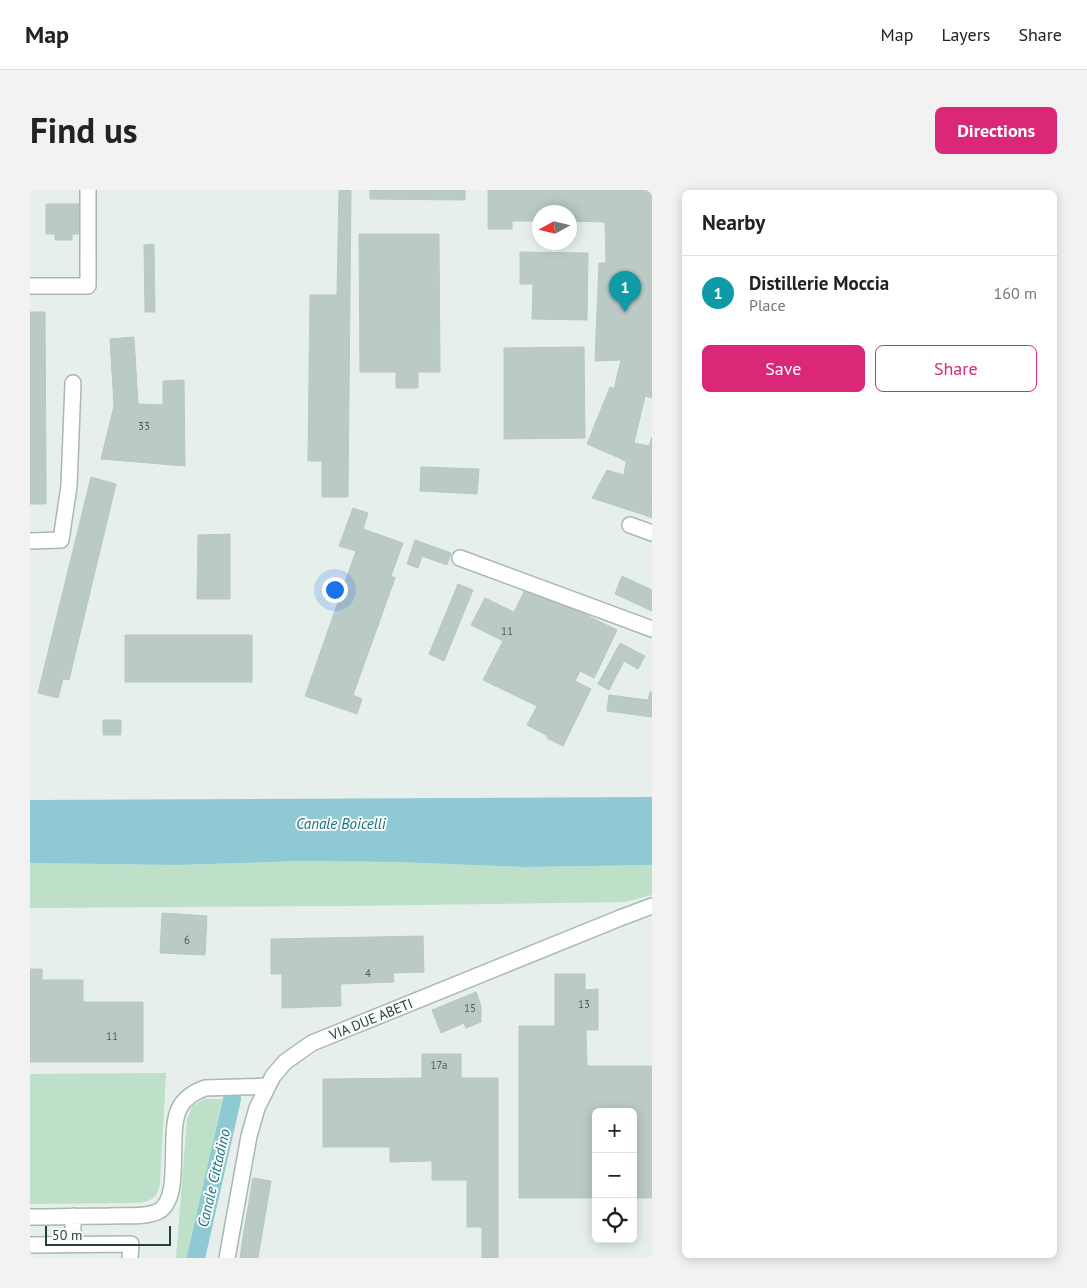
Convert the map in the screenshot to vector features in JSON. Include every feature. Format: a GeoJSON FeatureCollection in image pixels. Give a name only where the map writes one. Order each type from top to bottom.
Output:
{"type":"FeatureCollection","features":[{"type":"Feature","properties":{"kind":"street"},"geometry":{"type":"LineString","coordinates":[[30,286],[88,286],[88,190]]}},
{"type":"Feature","properties":{"kind":"street"},"geometry":{"type":"LineString","coordinates":[[30,541],[61,540],[69,486],[73,383]]}},
{"type":"Feature","properties":{"kind":"street"},"geometry":{"type":"LineString","coordinates":[[630,525],[652,534]]}},
{"type":"Feature","properties":{"kind":"street"},"geometry":{"type":"LineString","coordinates":[[460,558],[652,629]]}},
{"type":"Feature","properties":{"kind":"street","name":"VIA DUE ABETI"},"geometry":{"type":"LineString","coordinates":[[228,1258],[250,1136],[257,1108],[268,1086],[285,1062],[312,1043],[652,906]]}},
{"type":"Feature","properties":{"kind":"street"},"geometry":{"type":"LineString","coordinates":[[30,1217],[140,1215],[151,1214],[159,1210],[165,1206],[170,1190],[176,1118],[182,1103],[189,1096],[205,1088],[268,1086]]}},
{"type":"Feature","properties":{"kind":"street"},"geometry":{"type":"LineString","coordinates":[[73,1216],[73,1244]]}},
{"type":"Feature","properties":{"kind":"street"},"geometry":{"type":"LineString","coordinates":[[30,1245],[130,1244],[130,1258]]}},
{"type":"Feature","properties":{"kind":"green space"},"geometry":{"type":"Polygon","coordinates":[[[301,861],[398,862],[524,867],[652,865],[652,895],[625,902],[30,908],[30,863],[177,865],[301,861]]]}},
{"type":"Feature","properties":{"kind":"green space"},"geometry":{"type":"Polygon","coordinates":[[[166,1073],[160,1184],[158,1192],[154,1197],[140,1203],[30,1204],[30,1074],[166,1073]]]}},
{"type":"Feature","properties":{"kind":"green space"},"geometry":{"type":"Polygon","coordinates":[[[205,1099],[222,1099],[189,1258],[176,1258],[187,1119],[193,1105],[205,1099]]]}},
{"type":"Feature","properties":{"kind":"water","name":"Canale Boicelli"},"geometry":{"type":"Polygon","coordinates":[[[652,797],[652,865],[524,867],[398,862],[301,861],[177,865],[30,863],[30,800],[652,797]]]}},
{"type":"Feature","properties":{"kind":"building"},"geometry":{"type":"Polygon","coordinates":[[[339,190],[351,190],[348,497],[322,497],[322,461],[308,461],[310,295],[337,295],[339,190]]]}},
{"type":"Feature","properties":{"kind":"building"},"geometry":{"type":"Polygon","coordinates":[[[370,190],[465,190],[465,200],[370,199],[370,190]]]}},
{"type":"Feature","properties":{"kind":"building"},"geometry":{"type":"Polygon","coordinates":[[[488,190],[652,190],[652,398],[645,396],[634,443],[629,442],[625,461],[615,456],[638,398],[614,389],[621,360],[595,361],[599,263],[606,263],[605,222],[577,221],[577,205],[532,205],[532,221],[512,221],[512,229],[488,229],[488,190]]]}},
{"type":"Feature","properties":{"kind":"building"},"geometry":{"type":"Polygon","coordinates":[[[46,204],[80,204],[81,234],[72,234],[72,240],[55,240],[55,234],[46,234],[46,204]]]}},
{"type":"Feature","properties":{"kind":"building"},"geometry":{"type":"Polygon","coordinates":[[[359,234],[439,234],[440,372],[418,372],[418,388],[396,388],[396,372],[360,372],[359,234]]]}},
{"type":"Feature","properties":{"kind":"building"},"geometry":{"type":"Polygon","coordinates":[[[154,244],[155,312],[145,312],[144,245],[154,244]]]}},
{"type":"Feature","properties":{"kind":"building"},"geometry":{"type":"Polygon","coordinates":[[[520,252],[588,253],[587,320],[532,319],[533,284],[520,284],[520,252]]]}},
{"type":"Feature","properties":{"kind":"building"},"geometry":{"type":"Polygon","coordinates":[[[30,312],[45,312],[46,480],[30,480],[30,312]]]}},
{"type":"Feature","properties":{"kind":"building"},"geometry":{"type":"Polygon","coordinates":[[[134,337],[138,404],[114,406],[110,339],[134,337]]]}},
{"type":"Feature","properties":{"kind":"building"},"geometry":{"type":"Polygon","coordinates":[[[584,347],[585,438],[504,439],[504,348],[584,347]]]}},
{"type":"Feature","properties":{"kind":"building"},"geometry":{"type":"Polygon","coordinates":[[[184,380],[185,466],[101,459],[114,406],[138,404],[163,405],[163,381],[184,380]]]}},
{"type":"Feature","properties":{"kind":"building"},"geometry":{"type":"Polygon","coordinates":[[[610,387],[638,398],[615,456],[587,444],[610,387]]]}},
{"type":"Feature","properties":{"kind":"building"},"geometry":{"type":"Polygon","coordinates":[[[652,437],[652,496],[644,515],[592,498],[607,470],[624,475],[629,442],[649,446],[652,437]]]}},
{"type":"Feature","properties":{"kind":"building"},"geometry":{"type":"Polygon","coordinates":[[[421,467],[479,469],[477,494],[420,491],[421,467]]]}},
{"type":"Feature","properties":{"kind":"building"},"geometry":{"type":"Polygon","coordinates":[[[91,477],[116,484],[69,680],[63,679],[58,698],[38,693],[91,477]]]}},
{"type":"Feature","properties":{"kind":"building"},"geometry":{"type":"Polygon","coordinates":[[[30,480],[46,480],[46,504],[30,504],[30,480]]]}},
{"type":"Feature","properties":{"kind":"building"},"geometry":{"type":"Polygon","coordinates":[[[652,496],[652,518],[644,515],[652,496]]]}},
{"type":"Feature","properties":{"kind":"building"},"geometry":{"type":"Polygon","coordinates":[[[353,508],[368,513],[363,529],[403,543],[391,576],[395,578],[353,695],[362,699],[357,714],[305,696],[356,551],[339,546],[353,508]]]}},
{"type":"Feature","properties":{"kind":"building"},"geometry":{"type":"Polygon","coordinates":[[[230,534],[230,599],[197,599],[198,535],[230,534]]]}},
{"type":"Feature","properties":{"kind":"building"},"geometry":{"type":"Polygon","coordinates":[[[415,540],[451,553],[447,565],[422,556],[418,568],[407,564],[415,540]]]}},
{"type":"Feature","properties":{"kind":"building"},"geometry":{"type":"Polygon","coordinates":[[[622,576],[652,590],[652,611],[615,594],[622,576]]]}},
{"type":"Feature","properties":{"kind":"building"},"geometry":{"type":"Polygon","coordinates":[[[458,584],[473,590],[444,661],[429,654],[458,584]]]}},
{"type":"Feature","properties":{"kind":"building"},"geometry":{"type":"Polygon","coordinates":[[[527,586],[617,630],[594,678],[580,671],[548,736],[527,725],[537,706],[483,680],[503,641],[471,625],[485,598],[514,612],[527,586]]]}},
{"type":"Feature","properties":{"kind":"building"},"geometry":{"type":"Polygon","coordinates":[[[125,635],[252,635],[252,682],[125,682],[125,635]]]}},
{"type":"Feature","properties":{"kind":"building"},"geometry":{"type":"Polygon","coordinates":[[[620,643],[645,656],[638,669],[624,661],[609,690],[598,684],[620,643]]]}},
{"type":"Feature","properties":{"kind":"building"},"geometry":{"type":"Polygon","coordinates":[[[575,681],[591,689],[563,746],[547,738],[575,681]]]}},
{"type":"Feature","properties":{"kind":"building"},"geometry":{"type":"Polygon","coordinates":[[[650,692],[652,692],[652,717],[607,711],[609,695],[648,700],[650,692]]]}},
{"type":"Feature","properties":{"kind":"building"},"geometry":{"type":"Polygon","coordinates":[[[103,720],[121,720],[121,735],[103,735],[103,720]]]}},
{"type":"Feature","properties":{"kind":"building"},"geometry":{"type":"Polygon","coordinates":[[[162,913],[207,916],[205,955],[160,953],[162,913]]]}},
{"type":"Feature","properties":{"kind":"building"},"geometry":{"type":"Polygon","coordinates":[[[423,936],[424,972],[393,973],[394,982],[340,984],[340,972],[271,974],[271,939],[423,936]]]}},
{"type":"Feature","properties":{"kind":"building"},"geometry":{"type":"Polygon","coordinates":[[[30,969],[42,969],[42,980],[83,980],[83,1002],[143,1002],[143,1062],[30,1062],[30,969]]]}},
{"type":"Feature","properties":{"kind":"building"},"geometry":{"type":"Polygon","coordinates":[[[340,972],[341,1006],[282,1008],[282,974],[340,972]]]}},
{"type":"Feature","properties":{"kind":"building"},"geometry":{"type":"Polygon","coordinates":[[[555,974],[585,974],[585,990],[598,989],[598,1030],[586,1030],[587,1066],[652,1066],[652,1198],[637,1198],[637,1108],[592,1108],[592,1198],[519,1198],[519,1026],[555,1026],[555,974]]]}},
{"type":"Feature","properties":{"kind":"building"},"geometry":{"type":"Polygon","coordinates":[[[476,992],[481,1006],[481,1022],[466,1028],[464,1023],[441,1033],[432,1010],[476,992]]]}},
{"type":"Feature","properties":{"kind":"building"},"geometry":{"type":"Polygon","coordinates":[[[422,1054],[461,1054],[461,1078],[498,1078],[498,1258],[482,1258],[482,1227],[467,1227],[467,1180],[432,1180],[432,1161],[390,1162],[390,1147],[323,1147],[323,1079],[422,1078],[422,1054]]]}},
{"type":"Feature","properties":{"kind":"building"},"geometry":{"type":"Polygon","coordinates":[[[253,1178],[271,1181],[261,1240],[243,1237],[253,1178]]]}},
{"type":"Feature","properties":{"kind":"building"},"geometry":{"type":"Polygon","coordinates":[[[243,1237],[261,1240],[258,1258],[240,1258],[243,1237]]]}},
{"type":"Feature","properties":{"kind":"waterway","name":"Canale Cittadino"},"geometry":{"type":"LineString","coordinates":[[196,1258],[232,1099]]}},
{"type":"Feature","properties":{"kind":"place","name":"Distillerie Moccia"},"geometry":{"type":"Point","coordinates":[625,312]}}]}
